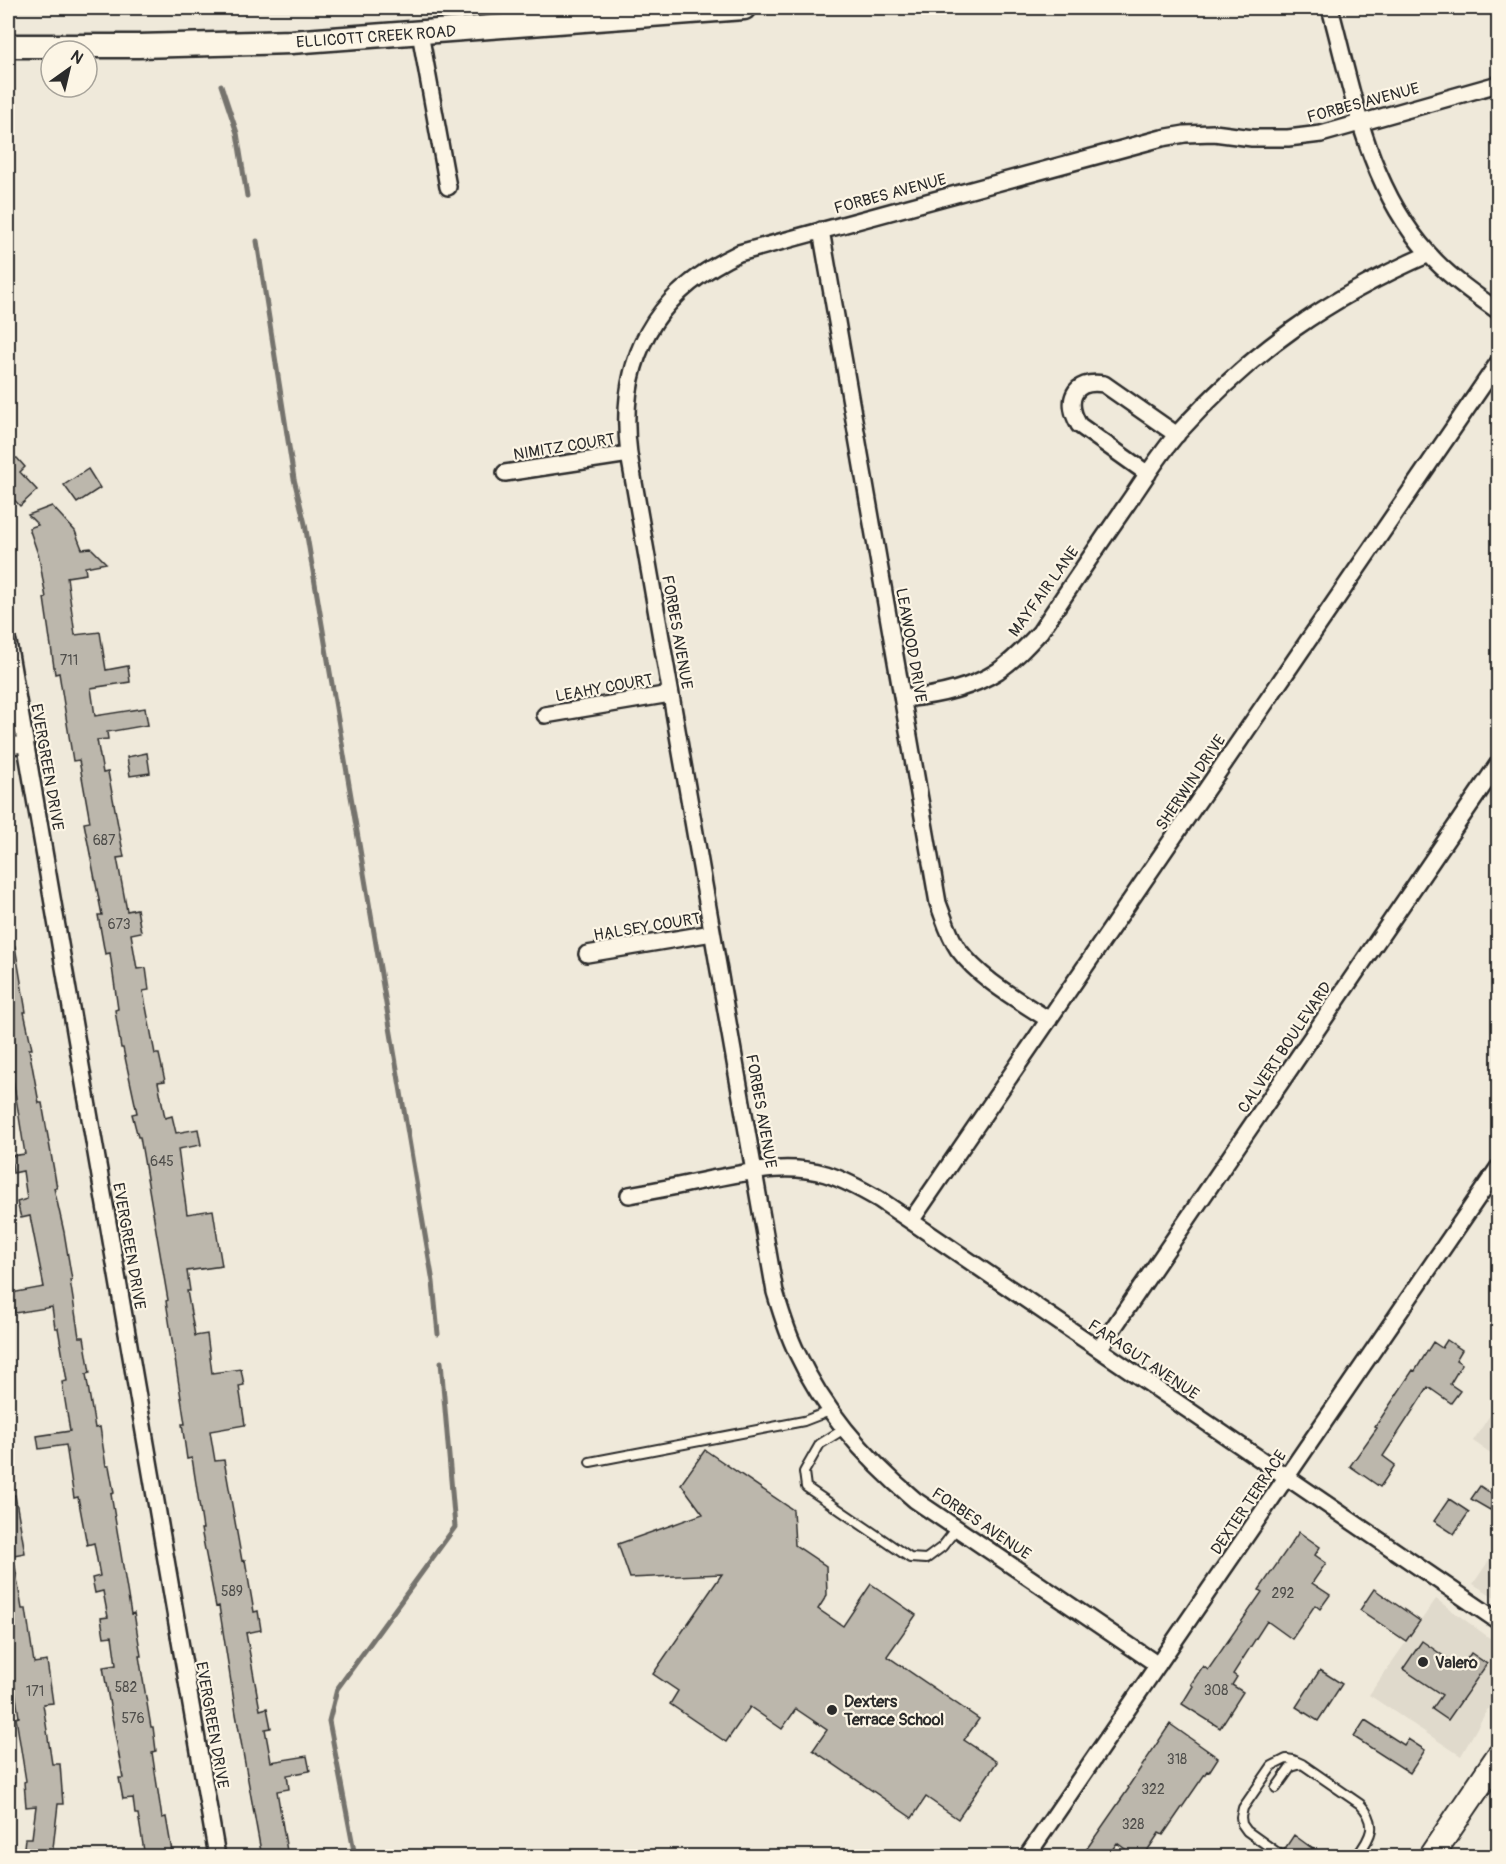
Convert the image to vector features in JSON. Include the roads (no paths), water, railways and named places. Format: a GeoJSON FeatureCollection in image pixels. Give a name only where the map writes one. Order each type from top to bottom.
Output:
{"type":"FeatureCollection","features":[{"type":"Feature","properties":{"kind":"main road"},"geometry":{"type":"LineString","coordinates":[[1431,1857],[1498,1757]]}},
{"type":"Feature","properties":{"kind":"street","name":"ELLICOTT CREEK ROAD"},"geometry":{"type":"LineString","coordinates":[[8,46],[138,46],[291,42],[744,8]]}},
{"type":"Feature","properties":{"kind":"street"},"geometry":{"type":"LineString","coordinates":[[1330,8],[1372,159],[1387,194],[1417,240],[1429,254],[1456,281],[1498,311]]}},
{"type":"Feature","properties":{"kind":"street"},"geometry":{"type":"LineString","coordinates":[[420,33],[448,187]]}},
{"type":"Feature","properties":{"kind":"street","name":"FORBES AVENUE"},"geometry":{"type":"LineString","coordinates":[[1158,1665],[915,1500],[889,1478],[864,1454],[830,1411],[796,1353],[775,1292],[670,694],[629,454],[626,408],[629,382],[648,331],[678,292],[717,263],[739,253],[1162,138],[1214,133],[1252,138],[1288,138],[1321,134],[1498,84]]}},
{"type":"Feature","properties":{"kind":"street","name":"LEAWOOD DRIVE"},"geometry":{"type":"LineString","coordinates":[[821,230],[938,903],[957,948],[970,964],[990,981],[1049,1020]]}},
{"type":"Feature","properties":{"kind":"street","name":"MAYFAIR LANE"},"geometry":{"type":"LineString","coordinates":[[903,699],[931,696],[965,687],[997,672],[1020,653],[1040,632],[1177,435],[1219,390],[1282,337],[1316,312],[1352,290],[1429,254]]}},
{"type":"Feature","properties":{"kind":"street","name":"SHERWIN DRIVE"},"geometry":{"type":"LineString","coordinates":[[911,1221],[1498,363]]}},
{"type":"Feature","properties":{"kind":"street"},"geometry":{"type":"LineString","coordinates":[[1148,474],[1079,425],[1073,414],[1071,403],[1074,394],[1083,386],[1095,382],[1104,384],[1177,435]]}},
{"type":"Feature","properties":{"kind":"street","name":"NIMITZ COURT"},"geometry":{"type":"LineString","coordinates":[[505,473],[629,454]]}},
{"type":"Feature","properties":{"kind":"street","name":"EVERGREEN DRIVE"},"geometry":{"type":"LineString","coordinates":[[8,642],[217,1857]]}},
{"type":"Feature","properties":{"kind":"street","name":"LEAHY COURT"},"geometry":{"type":"LineString","coordinates":[[545,715],[670,694]]}},
{"type":"Feature","properties":{"kind":"street"},"geometry":{"type":"LineString","coordinates":[[8,747],[26,743]]}},
{"type":"Feature","properties":{"kind":"street","name":"CALVERT BOULEVARD"},"geometry":{"type":"LineString","coordinates":[[1099,1349],[1498,764]]}},
{"type":"Feature","properties":{"kind":"street","name":"HALSEY COURT"},"geometry":{"type":"LineString","coordinates":[[587,954],[712,933]]}},
{"type":"Feature","properties":{"kind":"street","name":"DEXTER TERRACE"},"geometry":{"type":"LineString","coordinates":[[1027,1857],[1498,1168]]}},
{"type":"Feature","properties":{"kind":"street","name":"FARAGUT AVENUE"},"geometry":{"type":"LineString","coordinates":[[629,1195],[754,1171],[790,1169],[826,1174],[856,1186],[911,1221],[1498,1621]]}},
{"type":"Feature","properties":{"kind":"lane"},"geometry":{"type":"LineString","coordinates":[[590,1462],[804,1421],[830,1411]]}},
{"type":"Feature","properties":{"kind":"lane"},"geometry":{"type":"LineString","coordinates":[[844,1429],[820,1444],[804,1472],[806,1487],[910,1558],[926,1559],[942,1547],[957,1528]]}},
{"type":"Feature","properties":{"kind":"lane"},"geometry":{"type":"LineString","coordinates":[[1282,1857],[1247,1831],[1242,1824],[1241,1817],[1244,1808],[1272,1766],[1286,1759],[1302,1764],[1367,1811],[1372,1829],[1369,1839],[1357,1857]]}},
{"type":"Feature","properties":{"kind":"lane"},"geometry":{"type":"LineString","coordinates":[[1276,1788],[1291,1767],[1302,1764]]}},
{"type":"Feature","properties":{"kind":"waterway"},"geometry":{"type":"LineString","coordinates":[[221,85],[237,133],[247,196]]}},
{"type":"Feature","properties":{"kind":"waterway"},"geometry":{"type":"LineString","coordinates":[[257,241],[294,479],[305,524],[433,1282],[438,1334]]}},
{"type":"Feature","properties":{"kind":"waterway"},"geometry":{"type":"LineString","coordinates":[[355,1856],[329,1721],[337,1689],[455,1527],[441,1362]]}},
{"type":"Feature","properties":{"kind":"place","name":"Valero"},"geometry":{"type":"Point","coordinates":[1423,1662]}},
{"type":"Feature","properties":{"kind":"place","name":"Dexters Terrace School"},"geometry":{"type":"Point","coordinates":[832,1710]}}]}
